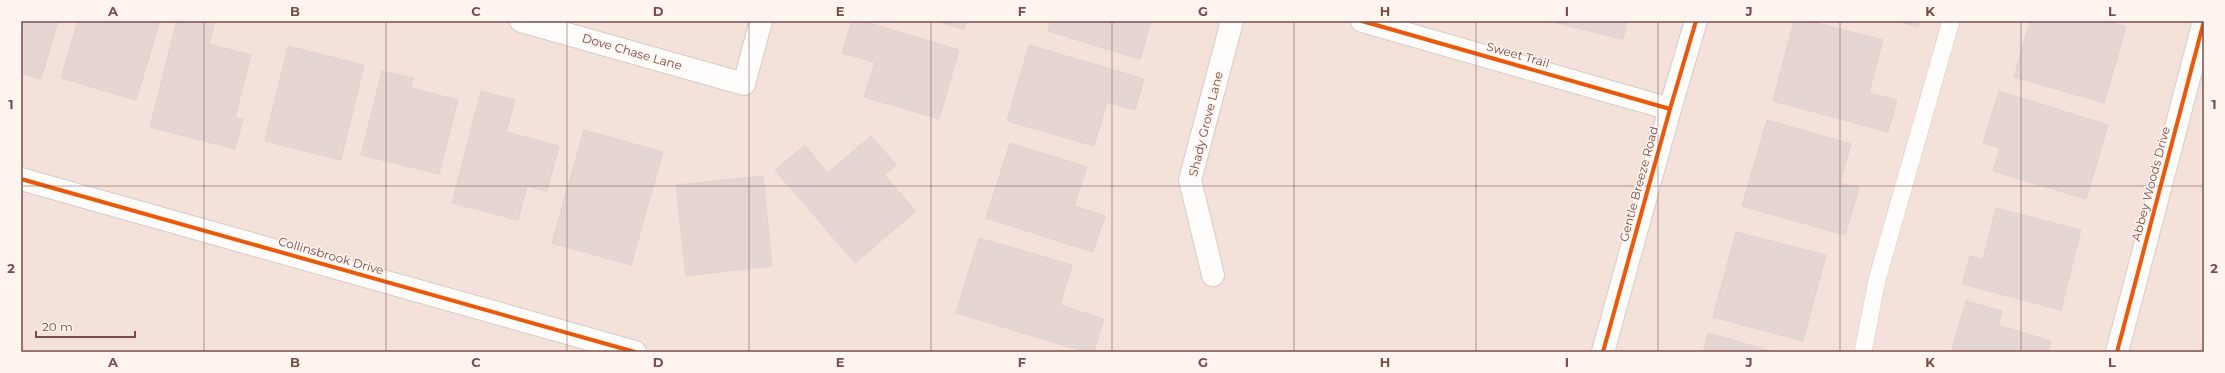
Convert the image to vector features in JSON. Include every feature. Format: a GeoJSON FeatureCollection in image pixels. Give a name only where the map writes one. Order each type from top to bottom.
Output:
{"type":"FeatureCollection","features":[{"type":"Feature","properties":{"kind":"street","name":"Dove Chase Lane"},"geometry":{"type":"LineString","coordinates":[[521,21],[744,84],[761,21]]}},
{"type":"Feature","properties":{"kind":"street","name":"Shady Grove Lane"},"geometry":{"type":"LineString","coordinates":[[1213,275],[1190,180],[1232,21]]}},
{"type":"Feature","properties":{"kind":"street","name":"Sweet Trail"},"geometry":{"type":"LineString","coordinates":[[1362,21],[1670,108]]}},
{"type":"Feature","properties":{"kind":"street","name":"Gentle Breeze Road"},"geometry":{"type":"LineString","coordinates":[[1603,352],[1670,108],[1696,21]]}},
{"type":"Feature","properties":{"kind":"street","name":"Abbey Woods Drive"},"geometry":{"type":"LineString","coordinates":[[2117,352],[2204,21]]}},
{"type":"Feature","properties":{"kind":"street","name":"Collinsbrook Drive"},"geometry":{"type":"LineString","coordinates":[[21,179],[635,352]]}},
{"type":"Feature","properties":{"kind":"lane"},"geometry":{"type":"LineString","coordinates":[[1863,352],[1877,280],[1951,21]]}},
{"type":"Feature","properties":{"kind":"shaded area"},"geometry":{"type":"Polygon","coordinates":[[[21,21],[2204,21],[2204,352],[21,352],[21,21]]]}},
{"type":"Feature","properties":{"kind":"building"},"geometry":{"type":"Polygon","coordinates":[[[21,21],[58,21],[41,79],[21,73],[21,21]]]}},
{"type":"Feature","properties":{"kind":"building"},"geometry":{"type":"Polygon","coordinates":[[[78,21],[160,21],[136,100],[61,78],[78,21]]]}},
{"type":"Feature","properties":{"kind":"building"},"geometry":{"type":"Polygon","coordinates":[[[177,21],[215,21],[209,44],[251,55],[235,117],[243,119],[235,149],[150,127],[177,21]]]}},
{"type":"Feature","properties":{"kind":"building"},"geometry":{"type":"Polygon","coordinates":[[[852,21],[862,21],[959,50],[939,119],[864,97],[875,62],[842,53],[852,21]]]}},
{"type":"Feature","properties":{"kind":"building"},"geometry":{"type":"Polygon","coordinates":[[[935,21],[967,21],[964,29],[935,21]]]}},
{"type":"Feature","properties":{"kind":"building"},"geometry":{"type":"Polygon","coordinates":[[[1051,21],[1151,21],[1140,59],[1048,31],[1051,21]]]}},
{"type":"Feature","properties":{"kind":"building"},"geometry":{"type":"Polygon","coordinates":[[[1548,21],[1627,21],[1623,39],[1548,21]]]}},
{"type":"Feature","properties":{"kind":"building"},"geometry":{"type":"Polygon","coordinates":[[[1794,21],[1809,21],[1883,40],[1869,93],[1897,100],[1888,132],[1773,101],[1794,21]]]}},
{"type":"Feature","properties":{"kind":"building"},"geometry":{"type":"Polygon","coordinates":[[[1898,21],[1920,21],[1918,27],[1898,21]]]}},
{"type":"Feature","properties":{"kind":"building"},"geometry":{"type":"Polygon","coordinates":[[[2030,21],[2106,21],[2126,27],[2104,103],[2014,77],[2030,21]]]}},
{"type":"Feature","properties":{"kind":"building"},"geometry":{"type":"Polygon","coordinates":[[[1029,45],[1144,79],[1135,110],[1107,102],[1094,146],[1007,121],[1029,45]]]}},
{"type":"Feature","properties":{"kind":"building"},"geometry":{"type":"Polygon","coordinates":[[[288,46],[364,65],[341,160],[265,141],[288,46]]]}},
{"type":"Feature","properties":{"kind":"building"},"geometry":{"type":"Polygon","coordinates":[[[382,71],[413,78],[411,88],[458,100],[439,174],[361,155],[382,71]]]}},
{"type":"Feature","properties":{"kind":"building"},"geometry":{"type":"Polygon","coordinates":[[[481,91],[515,100],[506,132],[559,146],[547,191],[527,186],[518,220],[452,203],[481,91]]]}},
{"type":"Feature","properties":{"kind":"building"},"geometry":{"type":"Polygon","coordinates":[[[1999,91],[2108,125],[2086,199],[1993,171],[2000,148],[1983,143],[1999,91]]]}},
{"type":"Feature","properties":{"kind":"building"},"geometry":{"type":"Polygon","coordinates":[[[1767,120],[1851,144],[1840,183],[1859,188],[1845,235],[1742,206],[1767,120]]]}},
{"type":"Feature","properties":{"kind":"building"},"geometry":{"type":"Polygon","coordinates":[[[584,130],[663,152],[631,265],[552,243],[584,130]]]}},
{"type":"Feature","properties":{"kind":"building"},"geometry":{"type":"Polygon","coordinates":[[[871,136],[896,165],[884,175],[916,211],[855,263],[775,170],[805,145],[828,173],[871,136]]]}},
{"type":"Feature","properties":{"kind":"building"},"geometry":{"type":"Polygon","coordinates":[[[1010,143],[1087,167],[1074,206],[1105,216],[1093,252],[986,218],[1010,143]]]}},
{"type":"Feature","properties":{"kind":"building"},"geometry":{"type":"Polygon","coordinates":[[[763,176],[772,266],[686,276],[676,185],[763,176]]]}},
{"type":"Feature","properties":{"kind":"building"},"geometry":{"type":"Polygon","coordinates":[[[1996,208],[2081,230],[2061,310],[1962,284],[1970,256],[1983,260],[1996,208]]]}},
{"type":"Feature","properties":{"kind":"building"},"geometry":{"type":"Polygon","coordinates":[[[1736,232],[1826,255],[1803,341],[1713,317],[1736,232]]]}},
{"type":"Feature","properties":{"kind":"building"},"geometry":{"type":"Polygon","coordinates":[[[979,238],[1072,265],[1060,305],[1104,319],[1094,352],[1086,352],[956,313],[979,238]]]}},
{"type":"Feature","properties":{"kind":"building"},"geometry":{"type":"Polygon","coordinates":[[[1966,301],[2002,311],[1998,325],[2051,341],[2048,352],[1951,352],[1966,301]]]}},
{"type":"Feature","properties":{"kind":"building"},"geometry":{"type":"Polygon","coordinates":[[[1708,333],[1774,352],[1703,352],[1708,333]]]}},
{"type":"Feature","properties":{"kind":"cycle path"},"geometry":{"type":"LineString","coordinates":[[1362,21],[1670,109]]}},
{"type":"Feature","properties":{"kind":"cycle path"},"geometry":{"type":"LineString","coordinates":[[1603,352],[1670,109],[1696,21]]}},
{"type":"Feature","properties":{"kind":"cycle path"},"geometry":{"type":"LineString","coordinates":[[2117,352],[2204,21]]}},
{"type":"Feature","properties":{"kind":"cycle path"},"geometry":{"type":"LineString","coordinates":[[21,179],[635,352]]}}]}
